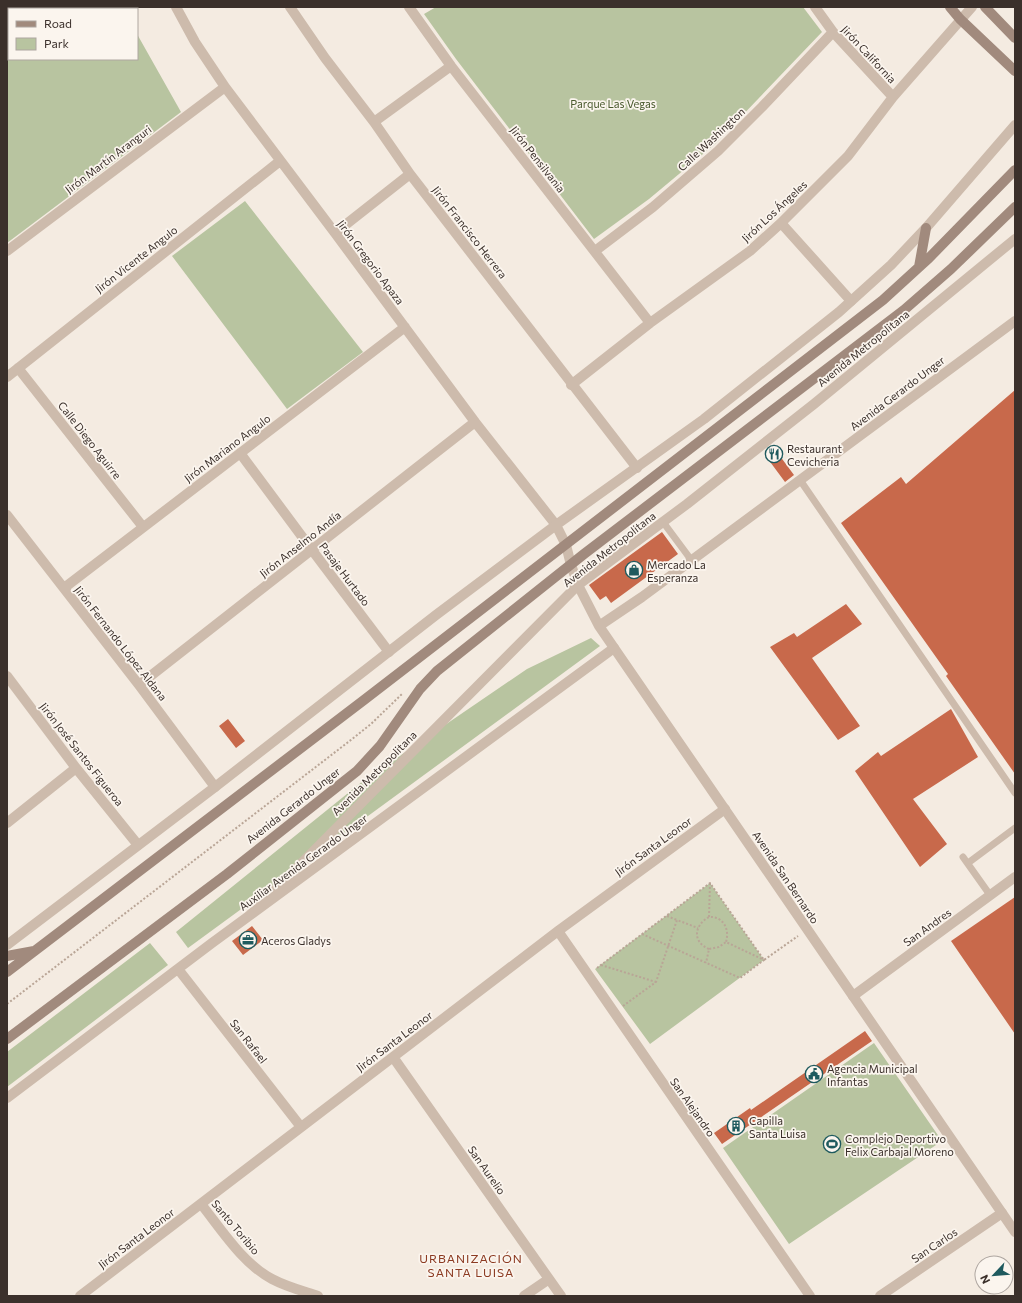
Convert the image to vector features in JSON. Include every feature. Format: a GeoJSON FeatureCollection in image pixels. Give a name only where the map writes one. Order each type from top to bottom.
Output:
{"type":"FeatureCollection","features":[{"type":"Feature","properties":{"kind":"main road"},"geometry":{"type":"LineString","coordinates":[[950,7],[960,19],[1015,71]]}},
{"type":"Feature","properties":{"kind":"main road"},"geometry":{"type":"LineString","coordinates":[[985,7],[1015,38]]}},
{"type":"Feature","properties":{"kind":"main road"},"geometry":{"type":"LineString","coordinates":[[7,972],[566,545],[883,300],[929,258],[1015,170]]}},
{"type":"Feature","properties":{"kind":"main road","name":"Avenida Metropolitana"},"geometry":{"type":"LineString","coordinates":[[571,566],[904,310],[951,269],[1015,207]]}},
{"type":"Feature","properties":{"kind":"main road"},"geometry":{"type":"LineString","coordinates":[[919,267],[926,228]]}},
{"type":"Feature","properties":{"kind":"main road","name":"Avenida Gerardo Unger"},"geometry":{"type":"LineString","coordinates":[[7,1040],[227,874],[357,771],[380,746],[420,688],[437,671],[571,566]]}},
{"type":"Feature","properties":{"kind":"main road"},"geometry":{"type":"LineString","coordinates":[[7,956],[36,950]]}},
{"type":"Feature","properties":{"kind":"street","name":"Jirón Gregorio Apaza"},"geometry":{"type":"LineString","coordinates":[[176,7],[195,42],[225,88],[475,422],[556,526]]}},
{"type":"Feature","properties":{"kind":"street","name":"Jirón Francisco Herrera"},"geometry":{"type":"LineString","coordinates":[[290,7],[324,58],[374,122],[410,174],[518,312],[571,385],[637,468]]}},
{"type":"Feature","properties":{"kind":"street","name":"Jirón Pensilvania"},"geometry":{"type":"LineString","coordinates":[[409,7],[451,66],[650,323]]}},
{"type":"Feature","properties":{"kind":"street","name":"Jirón California"},"geometry":{"type":"LineString","coordinates":[[814,7],[833,32],[893,97]]}},
{"type":"Feature","properties":{"kind":"street","name":"Jirón Los Ángeles"},"geometry":{"type":"LineString","coordinates":[[571,385],[650,323],[734,263],[781,223],[848,156],[893,97],[972,7]]}},
{"type":"Feature","properties":{"kind":"street","name":"Calle Washington"},"geometry":{"type":"LineString","coordinates":[[595,251],[652,208],[718,151],[833,32]]}},
{"type":"Feature","properties":{"kind":"street"},"geometry":{"type":"LineString","coordinates":[[374,122],[451,66]]}},
{"type":"Feature","properties":{"kind":"street","name":"Jirón Martín Aranguri"},"geometry":{"type":"LineString","coordinates":[[7,252],[225,88]]}},
{"type":"Feature","properties":{"kind":"street"},"geometry":{"type":"LineString","coordinates":[[7,945],[389,652],[556,526],[710,414],[839,312],[891,265],[926,228],[1015,125]]}},
{"type":"Feature","properties":{"kind":"street","name":"Jirón Vicente Angulo"},"geometry":{"type":"LineString","coordinates":[[7,377],[280,161]]}},
{"type":"Feature","properties":{"kind":"street"},"geometry":{"type":"LineString","coordinates":[[335,233],[410,174]]}},
{"type":"Feature","properties":{"kind":"street"},"geometry":{"type":"LineString","coordinates":[[781,223],[851,301]]}},
{"type":"Feature","properties":{"kind":"street","name":"Avenida Metropolitana"},"geometry":{"type":"LineString","coordinates":[[252,914],[578,585],[663,522],[820,400],[1015,239]]}},
{"type":"Feature","properties":{"kind":"street","name":"Avenida Gerardo Unger"},"geometry":{"type":"LineString","coordinates":[[599,626],[642,597],[1015,321]]}},
{"type":"Feature","properties":{"kind":"street","name":"Jirón Mariano Angulo"},"geometry":{"type":"LineString","coordinates":[[64,588],[405,327]]}},
{"type":"Feature","properties":{"kind":"street","name":"Calle Diego Aguirre"},"geometry":{"type":"LineString","coordinates":[[18,368],[143,527]]}},
{"type":"Feature","properties":{"kind":"street","name":"Jirón Anselmo Andía"},"geometry":{"type":"LineString","coordinates":[[139,685],[475,422]]}},
{"type":"Feature","properties":{"kind":"street","name":"Pasaje Hurtado"},"geometry":{"type":"LineString","coordinates":[[240,453],[389,652]]}},
{"type":"Feature","properties":{"kind":"street","name":"Jirón Fernando López Aldana"},"geometry":{"type":"LineString","coordinates":[[7,515],[139,685],[215,786]]}},
{"type":"Feature","properties":{"kind":"street","name":"Avenida San Bernardo"},"geometry":{"type":"LineString","coordinates":[[556,526],[566,545],[571,566],[578,585],[599,626],[1015,1232]]}},
{"type":"Feature","properties":{"kind":"street","name":"Auxiliar Avenida Gerardo Unger"},"geometry":{"type":"LineString","coordinates":[[7,1098],[252,914],[614,648]]}},
{"type":"Feature","properties":{"kind":"street","name":"Jirón José Santos Figueroa"},"geometry":{"type":"LineString","coordinates":[[7,676],[76,768],[138,845]]}},
{"type":"Feature","properties":{"kind":"street"},"geometry":{"type":"LineString","coordinates":[[7,823],[76,768]]}},
{"type":"Feature","properties":{"kind":"street","name":"Jirón Santa Leonor"},"geometry":{"type":"LineString","coordinates":[[80,1296],[558,931],[725,809]]}},
{"type":"Feature","properties":{"kind":"street","name":"San Andres"},"geometry":{"type":"LineString","coordinates":[[853,996],[1015,877]]}},
{"type":"Feature","properties":{"kind":"street","name":"San Alejandro"},"geometry":{"type":"LineString","coordinates":[[558,931],[810,1296]]}},
{"type":"Feature","properties":{"kind":"street","name":"San Rafael"},"geometry":{"type":"LineString","coordinates":[[178,969],[301,1128]]}},
{"type":"Feature","properties":{"kind":"street","name":"San Aurelio"},"geometry":{"type":"LineString","coordinates":[[393,1057],[561,1296]]}},
{"type":"Feature","properties":{"kind":"street","name":"Santo Toribio"},"geometry":{"type":"LineString","coordinates":[[201,1204],[255,1268],[272,1279],[293,1289],[318,1296]]}},
{"type":"Feature","properties":{"kind":"street","name":"San Carlos"},"geometry":{"type":"LineString","coordinates":[[880,1296],[1002,1213]]}},
{"type":"Feature","properties":{"kind":"street"},"geometry":{"type":"LineString","coordinates":[[524,1296],[549,1279]]}},
{"type":"Feature","properties":{"kind":"lane"},"geometry":{"type":"LineString","coordinates":[[800,480],[1015,793]]}},
{"type":"Feature","properties":{"kind":"lane"},"geometry":{"type":"LineString","coordinates":[[663,522],[692,560]]}},
{"type":"Feature","properties":{"kind":"lane"},"geometry":{"type":"LineString","coordinates":[[990,895],[965,860],[1015,828]]}},
{"type":"Feature","properties":{"kind":"path"},"geometry":{"type":"LineString","coordinates":[[710,883],[764,960]]}},
{"type":"Feature","properties":{"kind":"path"},"geometry":{"type":"LineString","coordinates":[[588,975],[710,883]]}},
{"type":"Feature","properties":{"kind":"path"},"geometry":{"type":"LineString","coordinates":[[708,917],[710,883]]}},
{"type":"Feature","properties":{"kind":"path"},"geometry":{"type":"LineString","coordinates":[[667,915],[698,928]]}},
{"type":"Feature","properties":{"kind":"path"},"geometry":{"type":"LineString","coordinates":[[708,917],[717,918],[724,922],[727,930],[726,942],[719,947],[709,949],[703,947],[697,939],[698,928],[708,917]]}},
{"type":"Feature","properties":{"kind":"path"},"geometry":{"type":"LineString","coordinates":[[614,1012],[656,982],[677,920]]}},
{"type":"Feature","properties":{"kind":"path"},"geometry":{"type":"LineString","coordinates":[[642,934],[740,978],[807,930]]}},
{"type":"Feature","properties":{"kind":"path"},"geometry":{"type":"LineString","coordinates":[[726,942],[764,960]]}},
{"type":"Feature","properties":{"kind":"path"},"geometry":{"type":"LineString","coordinates":[[706,963],[709,949]]}},
{"type":"Feature","properties":{"kind":"path"},"geometry":{"type":"LineString","coordinates":[[601,965],[656,982]]}},
{"type":"Feature","properties":{"kind":"green space"},"geometry":{"type":"Polygon","coordinates":[[[7,7],[122,7],[8,8],[8,60],[138,60],[138,36],[181,112],[7,243],[7,7]]]}},
{"type":"Feature","properties":{"kind":"green space","name":"Parque Las Vegas"},"geometry":{"type":"Polygon","coordinates":[[[436,7],[803,7],[822,32],[715,144],[649,199],[594,239],[456,59],[424,14],[436,7]]]}},
{"type":"Feature","properties":{"kind":"green space"},"geometry":{"type":"Polygon","coordinates":[[[245,201],[363,352],[287,409],[172,256],[245,201]]]}},
{"type":"Feature","properties":{"kind":"green space"},"geometry":{"type":"Polygon","coordinates":[[[591,638],[600,646],[188,948],[176,932],[363,781],[527,669],[591,638]]]}},
{"type":"Feature","properties":{"kind":"green space"},"geometry":{"type":"Polygon","coordinates":[[[710,883],[764,960],[650,1044],[595,969],[710,883]]]}},
{"type":"Feature","properties":{"kind":"green space"},"geometry":{"type":"Polygon","coordinates":[[[150,943],[168,965],[7,1087],[7,1052],[150,943]]]}},
{"type":"Feature","properties":{"kind":"green space","name":"Complejo Deportivo Felix Carbajal Moreno"},"geometry":{"type":"Polygon","coordinates":[[[874,1043],[942,1141],[789,1244],[723,1148],[874,1043]]]}},
{"type":"Feature","properties":{"kind":"building"},"geometry":{"type":"Polygon","coordinates":[[[1015,390],[1015,774],[946,676],[948,674],[841,523],[901,477],[906,484],[1015,390]]]}},
{"type":"Feature","properties":{"kind":"building"},"geometry":{"type":"Polygon","coordinates":[[[774,448],[794,475],[785,482],[765,455],[774,448]]]}},
{"type":"Feature","properties":{"kind":"building","name":"Mercado La Esperanza"},"geometry":{"type":"Polygon","coordinates":[[[662,532],[678,554],[611,603],[606,596],[600,600],[589,585],[662,532]]]}},
{"type":"Feature","properties":{"kind":"building"},"geometry":{"type":"Polygon","coordinates":[[[846,604],[862,624],[812,658],[860,726],[838,740],[770,647],[794,633],[797,637],[846,604]]]}},
{"type":"Feature","properties":{"kind":"building"},"geometry":{"type":"Polygon","coordinates":[[[951,709],[978,757],[913,799],[947,844],[920,867],[855,771],[878,752],[881,756],[951,709]]]}},
{"type":"Feature","properties":{"kind":"building"},"geometry":{"type":"Polygon","coordinates":[[[228,719],[245,741],[236,748],[219,726],[228,719]]]}},
{"type":"Feature","properties":{"kind":"building"},"geometry":{"type":"Polygon","coordinates":[[[1015,897],[1015,1034],[951,941],[1015,897]]]}},
{"type":"Feature","properties":{"kind":"building","name":"Aceros Gladys"},"geometry":{"type":"Polygon","coordinates":[[[252,926],[263,940],[243,955],[232,941],[252,926]]]}},
{"type":"Feature","properties":{"kind":"building","name":"Agencia Municipal Infantas"},"geometry":{"type":"Polygon","coordinates":[[[865,1031],[872,1041],[722,1144],[714,1133],[750,1108],[751,1110],[865,1031]]]}},
{"type":"Feature","properties":{"kind":"place","name":"Restaurant Cevicheria"},"geometry":{"type":"Point","coordinates":[774,454]}},
{"type":"Feature","properties":{"kind":"place","name":"Mercado La Esperanza"},"geometry":{"type":"Point","coordinates":[634,570]}},
{"type":"Feature","properties":{"kind":"place","name":"Aceros Gladys"},"geometry":{"type":"Point","coordinates":[248,940]}},
{"type":"Feature","properties":{"kind":"place","name":"Agencia Municipal Infantas"},"geometry":{"type":"Point","coordinates":[814,1074]}},
{"type":"Feature","properties":{"kind":"place","name":"Capilla Santa Luisa"},"geometry":{"type":"Point","coordinates":[736,1126]}},
{"type":"Feature","properties":{"kind":"place","name":"Complejo Deportivo Felix Carbajal Moreno"},"geometry":{"type":"Point","coordinates":[832,1144]}},
{"type":"Feature","properties":{"kind":"district","name":"URBANIZACIÓN SANTA LUISA"},"geometry":{"type":"Point","coordinates":[471,1265]}}]}
